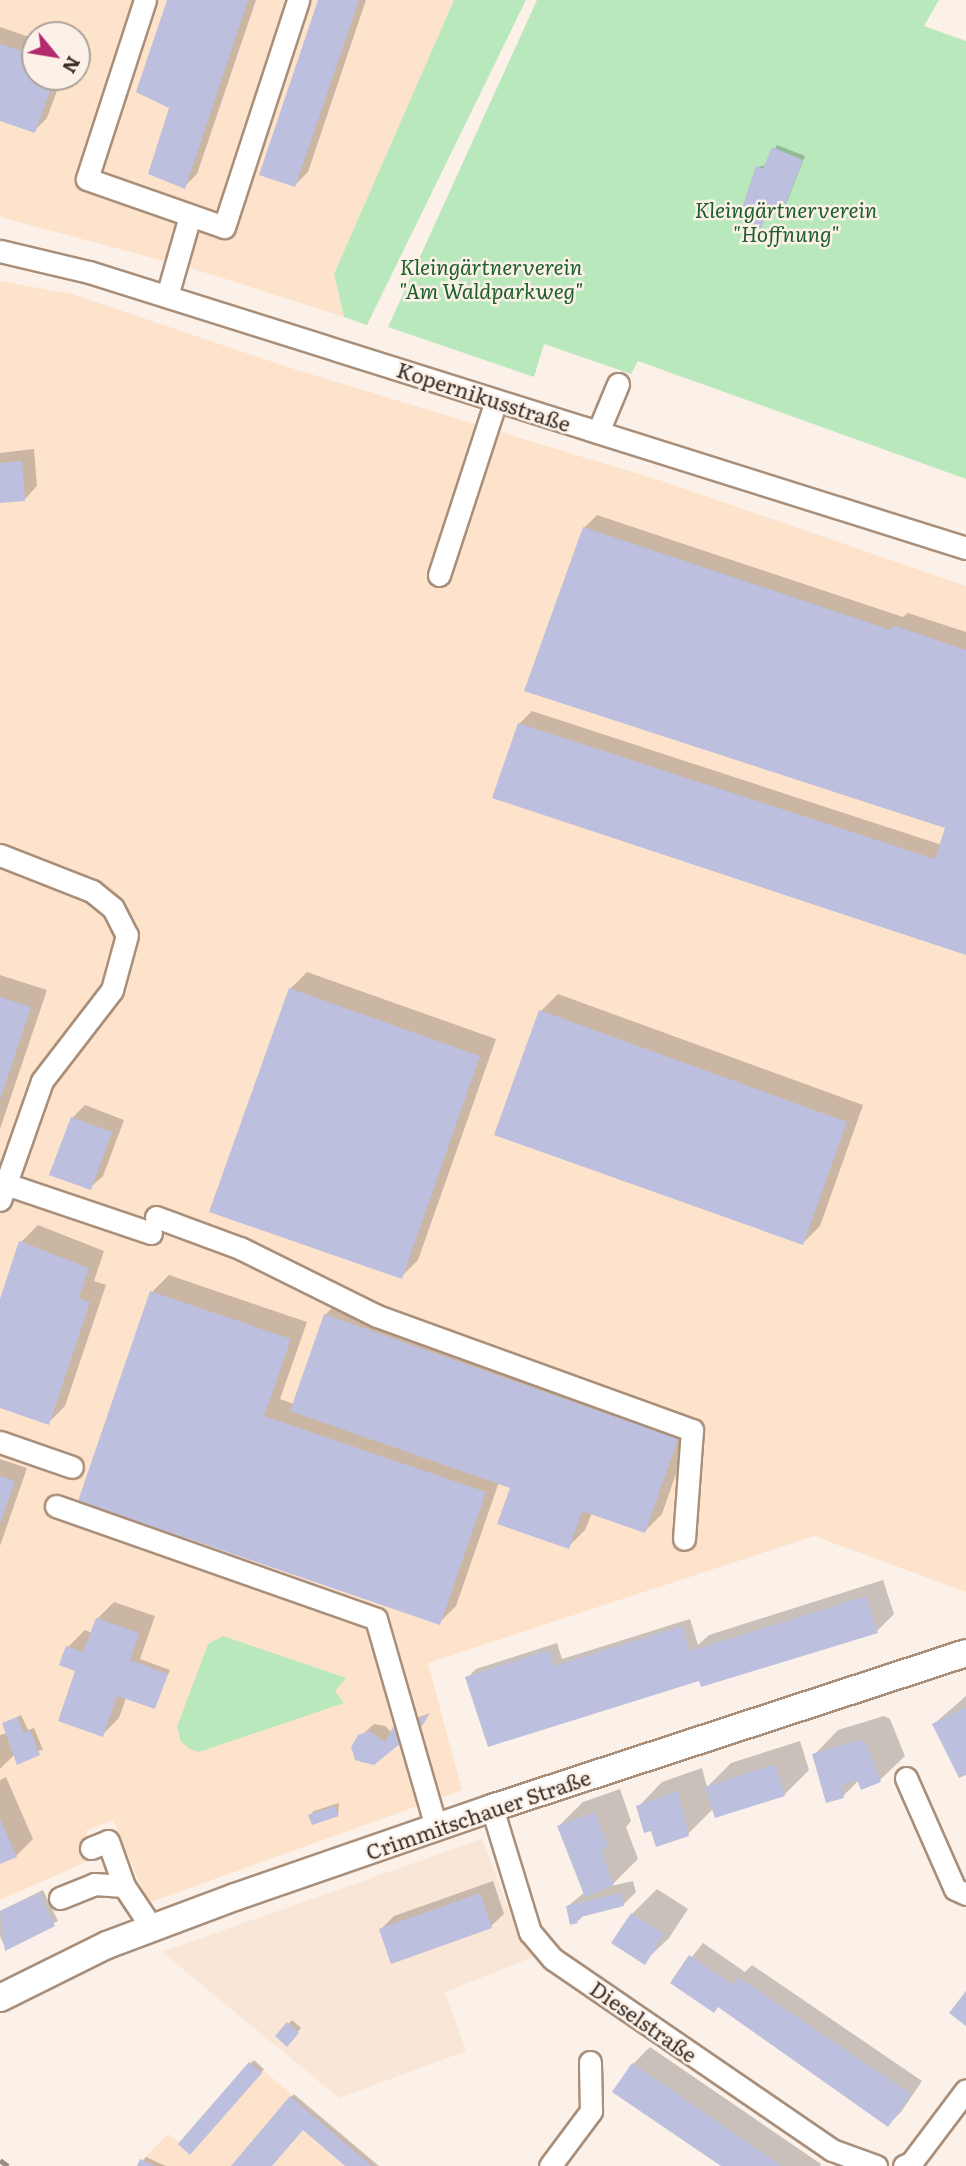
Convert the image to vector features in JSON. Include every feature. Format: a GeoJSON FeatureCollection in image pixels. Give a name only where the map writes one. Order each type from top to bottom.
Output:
{"type":"FeatureCollection","features":[{"type":"Feature","properties":{"kind":"main road","name":"Crimmitschauer Straße"},"geometry":{"type":"LineString","coordinates":[[0,1998],[107,1945],[152,1928],[492,1808],[966,1653]]}},
{"type":"Feature","properties":{"kind":"street"},"geometry":{"type":"LineString","coordinates":[[145,0],[87,179],[224,228],[298,0]]}},
{"type":"Feature","properties":{"kind":"street"},"geometry":{"type":"LineString","coordinates":[[167,296],[190,216]]}},
{"type":"Feature","properties":{"kind":"street","name":"Kopernikusstraße"},"geometry":{"type":"LineString","coordinates":[[0,251],[89,272],[966,548]]}},
{"type":"Feature","properties":{"kind":"street"},"geometry":{"type":"LineString","coordinates":[[598,432],[618,384]]}},
{"type":"Feature","properties":{"kind":"street"},"geometry":{"type":"LineString","coordinates":[[439,575],[496,401]]}},
{"type":"Feature","properties":{"kind":"street"},"geometry":{"type":"LineString","coordinates":[[0,855],[92,891],[113,908],[127,935],[112,990],[42,1081],[3,1192],[153,1225],[240,1248],[377,1316],[692,1430],[684,1539]]}},
{"type":"Feature","properties":{"kind":"street"},"geometry":{"type":"LineString","coordinates":[[0,1442],[72,1467]]}},
{"type":"Feature","properties":{"kind":"street"},"geometry":{"type":"LineString","coordinates":[[56,1506],[376,1619],[436,1827]]}},
{"type":"Feature","properties":{"kind":"street"},"geometry":{"type":"LineString","coordinates":[[906,1778],[955,1889],[966,1894]]}},
{"type":"Feature","properties":{"kind":"street","name":"Dieselstraße"},"geometry":{"type":"LineString","coordinates":[[492,1808],[530,1932],[553,1959],[832,2150],[876,2166]]}},
{"type":"Feature","properties":{"kind":"street"},"geometry":{"type":"LineString","coordinates":[[90,1848],[108,1841],[124,1886],[152,1928]]}},
{"type":"Feature","properties":{"kind":"street"},"geometry":{"type":"LineString","coordinates":[[60,1898],[94,1884],[124,1886]]}},
{"type":"Feature","properties":{"kind":"street"},"geometry":{"type":"LineString","coordinates":[[558,2163],[591,2111],[590,2062]]}},
{"type":"Feature","properties":{"kind":"street"},"geometry":{"type":"LineString","coordinates":[[904,2166],[911,2163],[966,2090]]}},
{"type":"Feature","properties":{"kind":"shaded area"},"geometry":{"type":"Polygon","coordinates":[[[0,0],[454,0],[334,274],[344,317],[197,270],[0,217],[0,0]]]}},
{"type":"Feature","properties":{"kind":"shaded area"},"geometry":{"type":"Polygon","coordinates":[[[0,281],[72,294],[294,369],[662,481],[966,586],[966,1592],[814,1536],[428,1663],[462,1790],[148,1903],[113,1820],[86,1831],[93,1859],[0,1900],[0,281]]]}},
{"type":"Feature","properties":{"kind":"shaded area"},"geometry":{"type":"Polygon","coordinates":[[[482,1839],[515,1926],[538,1955],[445,1992],[466,2051],[339,2098],[162,1952],[482,1839]]]}},
{"type":"Feature","properties":{"kind":"shaded area"},"geometry":{"type":"Polygon","coordinates":[[[251,2060],[376,2166],[136,2166],[168,2134],[179,2142],[251,2060]]]}},
{"type":"Feature","properties":{"kind":"green space"},"geometry":{"type":"Polygon","coordinates":[[[454,0],[526,0],[367,325],[344,317],[334,274],[454,0]]]}},
{"type":"Feature","properties":{"kind":"green space","name":"Kleingärtnerverein \"Hoffnung\""},"geometry":{"type":"Polygon","coordinates":[[[537,0],[939,0],[924,26],[966,41],[966,479],[638,361],[631,374],[544,344],[534,377],[388,327],[537,0]]]}},
{"type":"Feature","properties":{"kind":"green space"},"geometry":{"type":"Polygon","coordinates":[[[223,1636],[346,1678],[335,1691],[344,1703],[199,1752],[190,1749],[181,1742],[177,1727],[208,1644],[223,1636]]]}},
{"type":"Feature","properties":{"kind":"building"},"geometry":{"type":"Polygon","coordinates":[[[167,0],[248,0],[185,189],[148,174],[169,108],[136,92],[167,0]]]}},
{"type":"Feature","properties":{"kind":"building"},"geometry":{"type":"Polygon","coordinates":[[[318,0],[359,0],[295,187],[259,175],[318,0]]]}},
{"type":"Feature","properties":{"kind":"building"},"geometry":{"type":"Polygon","coordinates":[[[0,44],[21,51],[21,91],[50,91],[35,133],[0,121],[0,44]]]}},
{"type":"Feature","properties":{"kind":"building"},"geometry":{"type":"Polygon","coordinates":[[[772,147],[803,160],[782,213],[769,208],[761,229],[738,220],[756,166],[763,169],[772,147]]]}},
{"type":"Feature","properties":{"kind":"building"},"geometry":{"type":"Polygon","coordinates":[[[22,461],[25,501],[0,503],[0,463],[22,461]]]}},
{"type":"Feature","properties":{"kind":"building"},"geometry":{"type":"Polygon","coordinates":[[[583,527],[891,630],[893,625],[966,650],[966,955],[492,798],[518,723],[935,859],[945,828],[524,691],[583,527]]]}},
{"type":"Feature","properties":{"kind":"building"},"geometry":{"type":"Polygon","coordinates":[[[289,988],[480,1056],[402,1279],[209,1212],[289,988]]]}},
{"type":"Feature","properties":{"kind":"building"},"geometry":{"type":"Polygon","coordinates":[[[0,997],[31,1007],[0,1100],[0,997]]]}},
{"type":"Feature","properties":{"kind":"building"},"geometry":{"type":"Polygon","coordinates":[[[539,1010],[847,1122],[803,1245],[494,1135],[539,1010]]]}},
{"type":"Feature","properties":{"kind":"building"},"geometry":{"type":"Polygon","coordinates":[[[71,1117],[112,1132],[91,1190],[49,1175],[71,1117]]]}},
{"type":"Feature","properties":{"kind":"building"},"geometry":{"type":"Polygon","coordinates":[[[19,1241],[89,1268],[79,1298],[90,1302],[49,1425],[0,1408],[0,1299],[19,1241]]]}},
{"type":"Feature","properties":{"kind":"building"},"geometry":{"type":"Polygon","coordinates":[[[150,1291],[291,1339],[264,1416],[486,1492],[440,1625],[78,1501],[150,1291]]]}},
{"type":"Feature","properties":{"kind":"building"},"geometry":{"type":"Polygon","coordinates":[[[324,1314],[678,1439],[645,1533],[582,1511],[569,1549],[497,1524],[510,1488],[290,1411],[324,1314]]]}},
{"type":"Feature","properties":{"kind":"building"},"geometry":{"type":"Polygon","coordinates":[[[0,1476],[15,1481],[0,1524],[0,1476]]]}},
{"type":"Feature","properties":{"kind":"building"},"geometry":{"type":"Polygon","coordinates":[[[866,1596],[878,1633],[701,1687],[699,1681],[488,1747],[465,1677],[549,1650],[554,1666],[682,1626],[690,1651],[866,1596]]]}},
{"type":"Feature","properties":{"kind":"building"},"geometry":{"type":"Polygon","coordinates":[[[96,1618],[139,1633],[130,1660],[168,1674],[155,1709],[117,1696],[103,1737],[58,1721],[75,1671],[59,1665],[62,1656],[66,1646],[83,1652],[96,1618]]]}},
{"type":"Feature","properties":{"kind":"building"},"geometry":{"type":"Polygon","coordinates":[[[966,1707],[966,1775],[959,1778],[932,1724],[966,1707]]]}},
{"type":"Feature","properties":{"kind":"building"},"geometry":{"type":"Polygon","coordinates":[[[429,1714],[408,1748],[399,1725],[429,1714]]]}},
{"type":"Feature","properties":{"kind":"building"},"geometry":{"type":"Polygon","coordinates":[[[17,1717],[24,1733],[30,1730],[40,1755],[17,1765],[2,1723],[17,1717]]]}},
{"type":"Feature","properties":{"kind":"building"},"geometry":{"type":"Polygon","coordinates":[[[397,1720],[402,1742],[374,1765],[355,1760],[351,1747],[358,1735],[370,1731],[385,1742],[397,1720]]]}},
{"type":"Feature","properties":{"kind":"building"},"geometry":{"type":"Polygon","coordinates":[[[859,1740],[866,1743],[881,1782],[861,1790],[857,1780],[841,1786],[844,1798],[826,1803],[812,1754],[859,1740]]]}},
{"type":"Feature","properties":{"kind":"building"},"geometry":{"type":"Polygon","coordinates":[[[775,1764],[785,1796],[715,1818],[705,1787],[775,1764]]]}},
{"type":"Feature","properties":{"kind":"building"},"geometry":{"type":"Polygon","coordinates":[[[678,1791],[689,1836],[656,1847],[651,1831],[644,1833],[636,1806],[678,1791]]]}},
{"type":"Feature","properties":{"kind":"building"},"geometry":{"type":"Polygon","coordinates":[[[335,1806],[339,1816],[312,1825],[308,1815],[335,1806]]]}},
{"type":"Feature","properties":{"kind":"building"},"geometry":{"type":"Polygon","coordinates":[[[595,1812],[608,1847],[601,1851],[614,1885],[585,1897],[557,1826],[595,1812]]]}},
{"type":"Feature","properties":{"kind":"building"},"geometry":{"type":"Polygon","coordinates":[[[0,1819],[17,1857],[0,1864],[0,1819]]]}},
{"type":"Feature","properties":{"kind":"building"},"geometry":{"type":"Polygon","coordinates":[[[39,1893],[55,1926],[5,1951],[0,1911],[39,1893]]]}},
{"type":"Feature","properties":{"kind":"building"},"geometry":{"type":"Polygon","coordinates":[[[480,1893],[492,1928],[391,1964],[379,1929],[480,1893]]]}},
{"type":"Feature","properties":{"kind":"building"},"geometry":{"type":"Polygon","coordinates":[[[621,1893],[624,1906],[577,1918],[578,1923],[570,1925],[566,1906],[621,1893]]]}},
{"type":"Feature","properties":{"kind":"building"},"geometry":{"type":"Polygon","coordinates":[[[631,1913],[664,1934],[645,1965],[611,1943],[631,1913]]]}},
{"type":"Feature","properties":{"kind":"building"},"geometry":{"type":"Polygon","coordinates":[[[689,1955],[733,1985],[738,1977],[911,2094],[888,2127],[718,2007],[714,2013],[670,1983],[689,1955]]]}},
{"type":"Feature","properties":{"kind":"building"},"geometry":{"type":"Polygon","coordinates":[[[966,1991],[966,2026],[949,2013],[966,1991]]]}},
{"type":"Feature","properties":{"kind":"building"},"geometry":{"type":"Polygon","coordinates":[[[287,2022],[299,2033],[287,2047],[275,2036],[287,2022]]]}},
{"type":"Feature","properties":{"kind":"building"},"geometry":{"type":"Polygon","coordinates":[[[249,2062],[262,2073],[190,2155],[178,2144],[249,2062]]]}},
{"type":"Feature","properties":{"kind":"building"},"geometry":{"type":"Polygon","coordinates":[[[632,2063],[782,2166],[721,2166],[612,2092],[632,2063]]]}},
{"type":"Feature","properties":{"kind":"building"},"geometry":{"type":"Polygon","coordinates":[[[290,2096],[372,2166],[345,2166],[303,2130],[272,2166],[231,2166],[290,2096]]]}},
{"type":"Feature","properties":{"kind":"building"},"geometry":{"type":"Polygon","coordinates":[[[140,2159],[155,2166],[137,2166],[140,2159]]]}},
{"type":"Feature","properties":{"kind":"railway"},"geometry":{"type":"LineString","coordinates":[[0,2160],[8,2166]]}},
{"type":"Feature","properties":{"kind":"park label","name":"Kleingärtnerverein \"Am Waldparkweg\""},"geometry":{"type":"Point","coordinates":[491,278]}}]}
